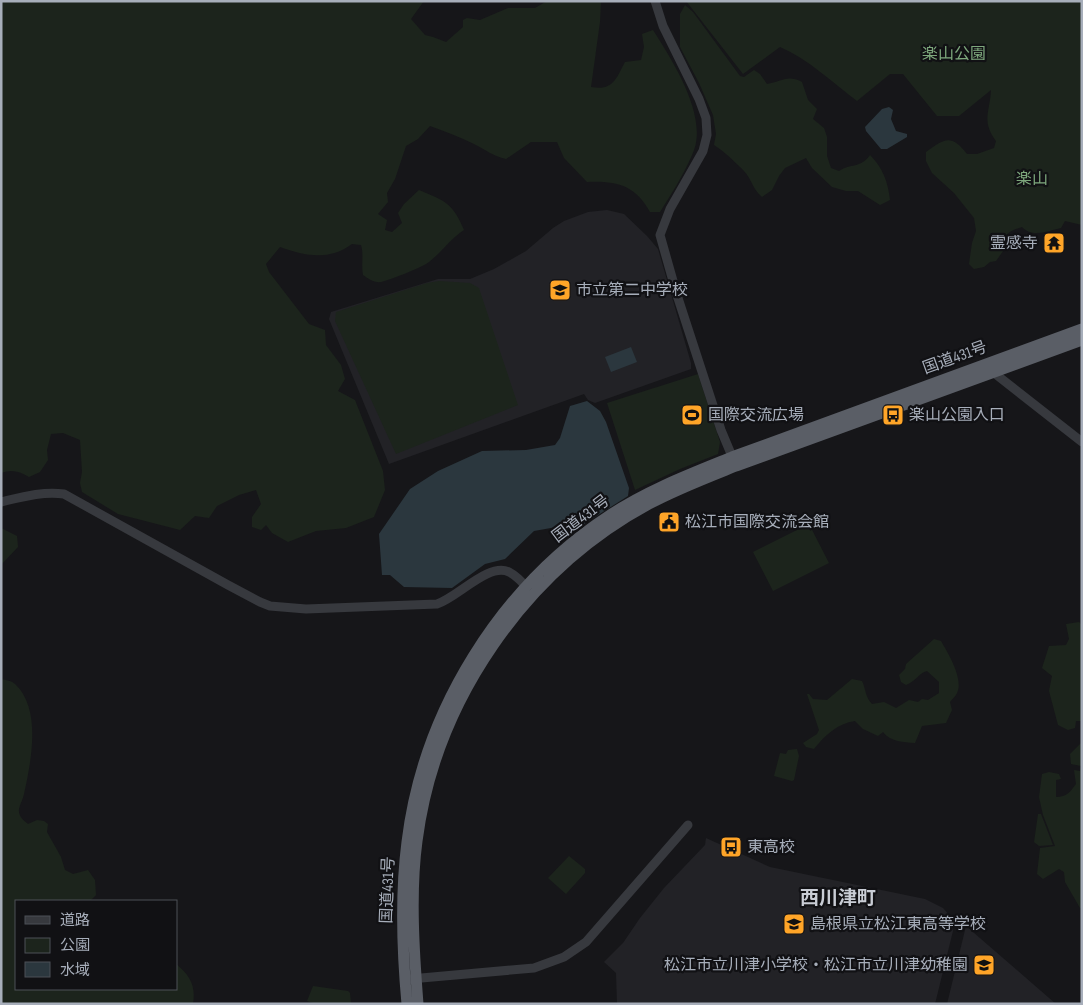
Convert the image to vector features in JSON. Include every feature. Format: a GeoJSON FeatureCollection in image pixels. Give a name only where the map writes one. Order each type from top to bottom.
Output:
{"type":"FeatureCollection","features":[{"type":"Feature","properties":{"kind":"highway","name":"国道431号"},"geometry":{"type":"LineString","coordinates":[[407,1004],[410,979],[416,842],[434,762],[446,731],[484,658],[529,590],[616,524],[648,504],[734,461],[987,368],[1082,329]]}},
{"type":"Feature","properties":{"kind":"highway","name":"国道431号"},"geometry":{"type":"LineString","coordinates":[[987,368],[1082,340]]}},
{"type":"Feature","properties":{"kind":"highway","name":"国道431号"},"geometry":{"type":"LineString","coordinates":[[410,979],[418,1004]]}},
{"type":"Feature","properties":{"kind":"street"},"geometry":{"type":"LineString","coordinates":[[655,1],[663,26],[699,99],[706,118],[707,135],[703,151],[670,210],[660,235],[676,295],[721,430],[734,461]]}},
{"type":"Feature","properties":{"kind":"street"},"geometry":{"type":"LineString","coordinates":[[987,368],[1082,442]]}},
{"type":"Feature","properties":{"kind":"street"},"geometry":{"type":"LineString","coordinates":[[1,502],[36,494],[55,492],[64,494],[260,602],[276,607],[306,609],[437,604],[446,601],[487,573],[495,570],[510,572],[529,590]]}},
{"type":"Feature","properties":{"kind":"street"},"geometry":{"type":"LineString","coordinates":[[410,979],[534,968],[564,957],[586,942],[688,826]]}},
{"type":"Feature","properties":{"kind":"shaded area"},"geometry":{"type":"Polygon","coordinates":[[[607,210],[624,214],[658,249],[691,363],[691,369],[595,403],[588,400],[584,394],[389,464],[329,319],[331,312],[438,279],[470,279],[494,269],[526,251],[564,221],[588,212],[607,210]]]}},
{"type":"Feature","properties":{"kind":"shaded area","name":"島根県立松江東高等学校"},"geometry":{"type":"Polygon","coordinates":[[[706,838],[770,867],[925,899],[943,908],[951,917],[953,931],[935,1004],[617,1004],[616,973],[604,962],[623,943],[664,888],[705,845],[706,838]]]}},
{"type":"Feature","properties":{"kind":"shaded area","name":"松江市立川津小学校・松江市立川津幼稚園"},"geometry":{"type":"Polygon","coordinates":[[[966,926],[1056,1004],[947,1004],[966,926]]]}},
{"type":"Feature","properties":{"kind":"green space"},"geometry":{"type":"Polygon","coordinates":[[[1,1],[424,1],[411,19],[425,35],[446,42],[463,27],[463,20],[467,18],[480,20],[508,8],[535,8],[547,1],[601,1],[591,87],[598,88],[609,85],[616,78],[625,62],[641,60],[644,47],[642,34],[653,30],[685,86],[691,102],[697,133],[695,147],[684,171],[660,212],[650,212],[638,196],[624,186],[607,182],[587,182],[564,158],[557,142],[531,142],[506,159],[493,155],[474,144],[430,126],[418,139],[406,146],[395,179],[387,193],[388,202],[378,214],[387,220],[385,230],[392,232],[402,223],[398,213],[404,204],[419,190],[442,200],[452,208],[464,230],[434,258],[414,270],[381,282],[363,275],[361,245],[352,244],[335,253],[326,255],[299,253],[280,247],[266,264],[269,272],[309,324],[325,330],[326,345],[341,365],[345,379],[338,391],[355,400],[383,471],[385,490],[374,517],[346,528],[316,531],[288,542],[272,533],[266,525],[261,530],[252,527],[252,517],[261,504],[256,490],[239,495],[217,506],[209,518],[195,516],[180,530],[118,514],[82,492],[80,483],[82,472],[80,440],[63,433],[51,434],[47,450],[48,460],[40,472],[29,477],[15,471],[1,473],[1,1]]]}},
{"type":"Feature","properties":{"kind":"green space"},"geometry":{"type":"Polygon","coordinates":[[[686,1],[1082,1],[1082,225],[1065,221],[1061,228],[1040,233],[1030,232],[1022,227],[1017,229],[1003,239],[1006,247],[996,261],[990,262],[984,267],[974,269],[969,264],[976,231],[974,218],[954,193],[932,173],[926,161],[926,152],[947,140],[956,143],[967,154],[977,154],[994,148],[996,141],[991,134],[988,122],[991,90],[959,116],[937,116],[903,74],[890,74],[857,101],[810,64],[780,47],[743,74],[686,1]]]}},
{"type":"Feature","properties":{"kind":"green space"},"geometry":{"type":"Polygon","coordinates":[[[685,5],[693,12],[740,76],[744,77],[754,70],[760,74],[767,84],[788,79],[802,82],[808,100],[817,109],[813,119],[824,128],[827,137],[827,156],[831,168],[839,171],[863,162],[870,155],[884,176],[890,200],[880,205],[858,191],[846,191],[832,187],[812,168],[806,158],[785,168],[772,190],[762,197],[744,171],[714,145],[716,134],[713,115],[680,47],[680,14],[685,5]]]}},
{"type":"Feature","properties":{"kind":"green space"},"geometry":{"type":"Polygon","coordinates":[[[439,281],[470,283],[479,288],[518,405],[396,454],[335,321],[336,312],[427,283],[439,281]]]}},
{"type":"Feature","properties":{"kind":"green space","name":"国際交流広場"},"geometry":{"type":"Polygon","coordinates":[[[698,374],[720,442],[718,454],[635,490],[607,403],[698,374]]]}},
{"type":"Feature","properties":{"kind":"green space"},"geometry":{"type":"Polygon","coordinates":[[[809,524],[829,563],[773,591],[753,552],[809,524]]]}},
{"type":"Feature","properties":{"kind":"green space"},"geometry":{"type":"Polygon","coordinates":[[[1,528],[17,536],[18,547],[1,565],[1,528]]]}},
{"type":"Feature","properties":{"kind":"green space"},"geometry":{"type":"Polygon","coordinates":[[[1079,622],[1082,625],[1082,721],[1076,721],[1075,728],[1068,730],[1058,725],[1049,691],[1052,676],[1042,668],[1049,646],[1066,645],[1069,639],[1066,624],[1079,622]]]}},
{"type":"Feature","properties":{"kind":"green space"},"geometry":{"type":"Polygon","coordinates":[[[934,639],[941,641],[947,652],[957,674],[959,687],[956,695],[950,702],[952,710],[946,723],[922,726],[915,743],[893,740],[883,732],[878,736],[863,729],[855,721],[849,722],[832,731],[814,749],[806,747],[803,743],[817,734],[819,730],[807,694],[813,699],[827,700],[852,679],[862,681],[872,704],[884,702],[896,708],[909,700],[918,702],[922,699],[928,700],[939,693],[939,682],[927,671],[906,685],[901,682],[899,675],[905,669],[906,664],[934,639]]]}},
{"type":"Feature","properties":{"kind":"green space"},"geometry":{"type":"Polygon","coordinates":[[[1,679],[14,683],[23,695],[29,707],[32,721],[31,752],[24,794],[19,809],[20,816],[28,824],[37,820],[48,824],[47,832],[61,857],[65,870],[73,874],[88,870],[95,880],[96,895],[91,900],[15,900],[15,990],[178,990],[178,966],[191,981],[194,998],[193,1004],[1,1004],[1,679]]]}},
{"type":"Feature","properties":{"kind":"green space"},"geometry":{"type":"Polygon","coordinates":[[[1082,742],[1082,908],[1080,908],[1065,882],[1064,872],[1059,869],[1043,879],[1037,874],[1040,848],[1055,846],[1043,815],[1039,797],[1042,774],[1049,772],[1059,774],[1061,779],[1056,780],[1056,797],[1068,794],[1076,784],[1074,770],[1080,771],[1081,766],[1071,764],[1070,754],[1082,742]]]}},
{"type":"Feature","properties":{"kind":"green space"},"geometry":{"type":"Polygon","coordinates":[[[797,749],[799,756],[794,780],[774,776],[780,753],[786,754],[788,750],[797,749]]]}},
{"type":"Feature","properties":{"kind":"green space"},"geometry":{"type":"Polygon","coordinates":[[[1038,814],[1041,814],[1053,845],[1039,846],[1034,842],[1038,814]]]}},
{"type":"Feature","properties":{"kind":"green space"},"geometry":{"type":"Polygon","coordinates":[[[569,856],[585,869],[585,873],[566,894],[548,878],[569,856]]]}},
{"type":"Feature","properties":{"kind":"green space"},"geometry":{"type":"Polygon","coordinates":[[[313,986],[348,991],[351,1004],[315,1004],[307,1001],[313,986]]]}},
{"type":"Feature","properties":{"kind":"water"},"geometry":{"type":"Polygon","coordinates":[[[889,107],[893,110],[891,119],[896,131],[907,134],[907,137],[887,149],[881,149],[866,131],[865,127],[882,109],[889,107]]]}},
{"type":"Feature","properties":{"kind":"water"},"geometry":{"type":"Polygon","coordinates":[[[631,347],[637,362],[611,372],[605,357],[631,347]]]}},
{"type":"Feature","properties":{"kind":"water"},"geometry":{"type":"Polygon","coordinates":[[[587,401],[600,411],[606,422],[629,488],[628,496],[584,524],[579,523],[534,531],[505,559],[485,564],[452,588],[404,587],[390,575],[382,575],[379,534],[410,489],[438,471],[482,451],[526,450],[555,445],[560,438],[570,406],[587,401]]]}},
{"type":"Feature","properties":{"kind":"place","name":"霊感寺"},"geometry":{"type":"Point","coordinates":[1054,243]}},
{"type":"Feature","properties":{"kind":"place","name":"市立第二中学校"},"geometry":{"type":"Point","coordinates":[560,290]}},
{"type":"Feature","properties":{"kind":"place","name":"国際交流広場"},"geometry":{"type":"Point","coordinates":[692,415]}},
{"type":"Feature","properties":{"kind":"place","name":"楽山公園入口"},"geometry":{"type":"Point","coordinates":[893,415]}},
{"type":"Feature","properties":{"kind":"place","name":"松江市国際交流会館"},"geometry":{"type":"Point","coordinates":[669,522]}},
{"type":"Feature","properties":{"kind":"place","name":"東高校"},"geometry":{"type":"Point","coordinates":[731,847]}},
{"type":"Feature","properties":{"kind":"place","name":"島根県立松江東高等学校"},"geometry":{"type":"Point","coordinates":[794,924]}},
{"type":"Feature","properties":{"kind":"place","name":"松江市立川津小学校・松江市立川津幼稚園"},"geometry":{"type":"Point","coordinates":[984,965]}},
{"type":"Feature","properties":{"kind":"district","name":"西川津町"},"geometry":{"type":"Point","coordinates":[838,898]}},
{"type":"Feature","properties":{"kind":"park label","name":"楽山公園"},"geometry":{"type":"Point","coordinates":[954,54]}},
{"type":"Feature","properties":{"kind":"park label","name":"楽山"},"geometry":{"type":"Point","coordinates":[1032,179]}}]}
